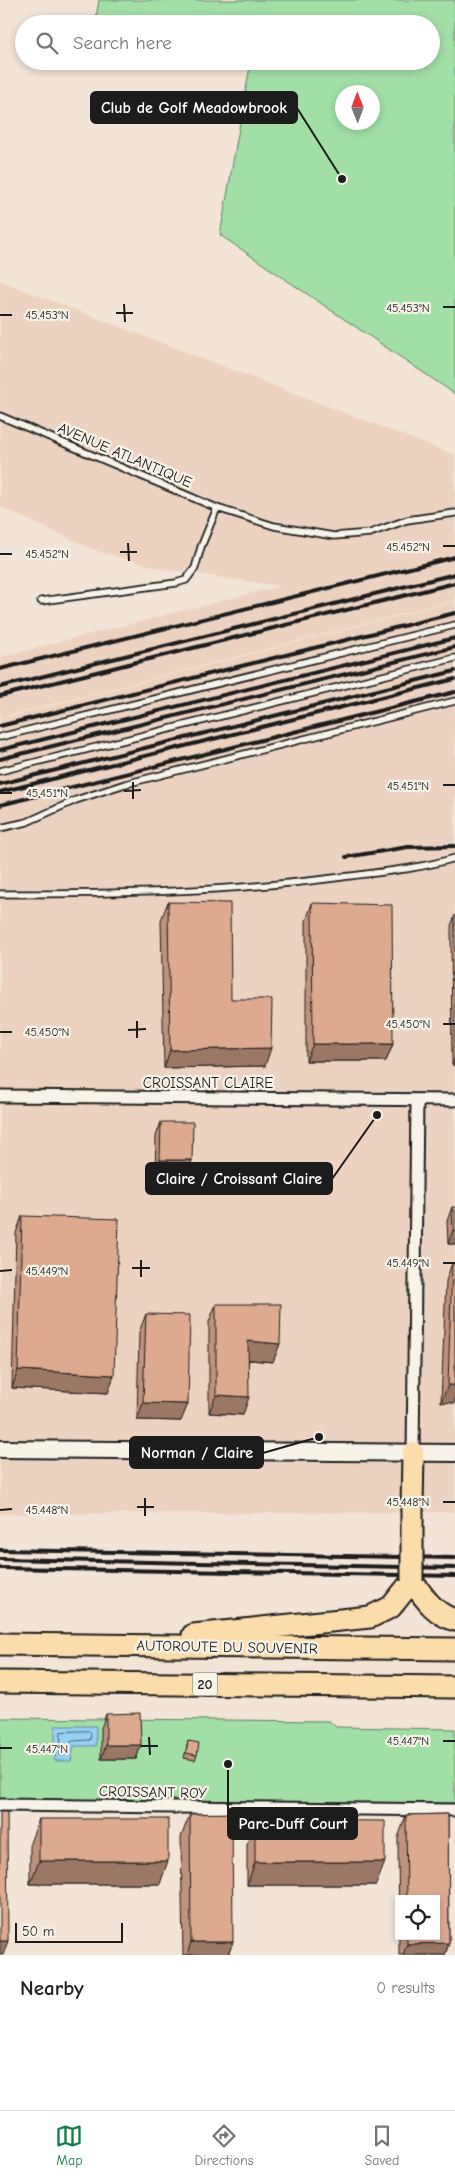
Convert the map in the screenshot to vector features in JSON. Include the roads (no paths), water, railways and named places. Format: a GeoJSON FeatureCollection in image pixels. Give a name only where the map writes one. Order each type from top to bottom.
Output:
{"type":"FeatureCollection","features":[{"type":"Feature","properties":{"kind":"highway"},"geometry":{"type":"LineString","coordinates":[[98,1645],[370,1617],[391,1607],[412,1585],[413,1453]]}},
{"type":"Feature","properties":{"kind":"highway"},"geometry":{"type":"LineString","coordinates":[[412,1585],[438,1612],[455,1620]]}},
{"type":"Feature","properties":{"kind":"highway","name":"AUTOROUTE DU SOUVENIR"},"geometry":{"type":"LineString","coordinates":[[0,1644],[455,1649]]}},
{"type":"Feature","properties":{"kind":"highway","name":"20"},"geometry":{"type":"LineString","coordinates":[[0,1682],[455,1687]]}},
{"type":"Feature","properties":{"kind":"street","name":"CROISSANT CLAIRE"},"geometry":{"type":"LineString","coordinates":[[0,1096],[455,1100]]}},
{"type":"Feature","properties":{"kind":"street"},"geometry":{"type":"LineString","coordinates":[[413,1453],[417,1100]]}},
{"type":"Feature","properties":{"kind":"street"},"geometry":{"type":"LineString","coordinates":[[0,1449],[455,1454]]}},
{"type":"Feature","properties":{"kind":"street","name":"CROISSANT ROY"},"geometry":{"type":"LineString","coordinates":[[0,1805],[455,1810]]}},
{"type":"Feature","properties":{"kind":"lane","name":"AVENUE ATLANTIQUE"},"geometry":{"type":"LineString","coordinates":[[0,416],[217,508],[274,526],[334,536],[370,533],[407,520],[455,512]]}},
{"type":"Feature","properties":{"kind":"lane"},"geometry":{"type":"LineString","coordinates":[[41,601],[186,580],[195,568],[201,547],[217,508]]}},
{"type":"Feature","properties":{"kind":"lane"},"geometry":{"type":"LineString","coordinates":[[0,737],[455,625]]}},
{"type":"Feature","properties":{"kind":"lane"},"geometry":{"type":"LineString","coordinates":[[0,771],[455,658]]}},
{"type":"Feature","properties":{"kind":"lane"},"geometry":{"type":"LineString","coordinates":[[0,828],[27,822],[76,800],[116,787],[455,701]]}},
{"type":"Feature","properties":{"kind":"lane"},"geometry":{"type":"LineString","coordinates":[[0,894],[109,894],[228,888],[312,881],[374,873],[421,866],[455,858]]}},
{"type":"Feature","properties":{"kind":"water"},"geometry":{"type":"Polygon","coordinates":[[[55,1726],[96,1726],[96,1746],[74,1746],[71,1761],[55,1761],[55,1726]]]}},
{"type":"Feature","properties":{"kind":"railway"},"geometry":{"type":"LineString","coordinates":[[0,669],[455,557]]}},
{"type":"Feature","properties":{"kind":"railway"},"geometry":{"type":"LineString","coordinates":[[0,687],[455,574]]}},
{"type":"Feature","properties":{"kind":"railway"},"geometry":{"type":"LineString","coordinates":[[0,696],[455,583]]}},
{"type":"Feature","properties":{"kind":"railway"},"geometry":{"type":"LineString","coordinates":[[0,726],[455,613]]}},
{"type":"Feature","properties":{"kind":"railway"},"geometry":{"type":"LineString","coordinates":[[0,750],[455,638]]}},
{"type":"Feature","properties":{"kind":"railway"},"geometry":{"type":"LineString","coordinates":[[0,759],[455,647]]}},
{"type":"Feature","properties":{"kind":"railway"},"geometry":{"type":"LineString","coordinates":[[0,784],[455,671]]}},
{"type":"Feature","properties":{"kind":"railway"},"geometry":{"type":"LineString","coordinates":[[0,792],[455,679]]}},
{"type":"Feature","properties":{"kind":"railway"},"geometry":{"type":"LineString","coordinates":[[0,805],[455,692]]}},
{"type":"Feature","properties":{"kind":"railway"},"geometry":{"type":"LineString","coordinates":[[346,857],[408,847],[455,846]]}},
{"type":"Feature","properties":{"kind":"railway"},"geometry":{"type":"LineString","coordinates":[[0,1550],[455,1558]]}},
{"type":"Feature","properties":{"kind":"railway"},"geometry":{"type":"LineString","coordinates":[[0,1559],[455,1568]]}},
{"type":"Feature","properties":{"kind":"railway"},"geometry":{"type":"LineString","coordinates":[[0,1568],[455,1576]]}},
{"type":"Feature","properties":{"kind":"place","name":"Club de Golf Meadowbrook"},"geometry":{"type":"Point","coordinates":[342,179]}},
{"type":"Feature","properties":{"kind":"place","name":"Claire / Croissant Claire"},"geometry":{"type":"Point","coordinates":[377,1115]}},
{"type":"Feature","properties":{"kind":"place","name":"Norman / Claire"},"geometry":{"type":"Point","coordinates":[319,1437]}},
{"type":"Feature","properties":{"kind":"place","name":"Parc-Duff Court"},"geometry":{"type":"Point","coordinates":[228,1764]}}]}
